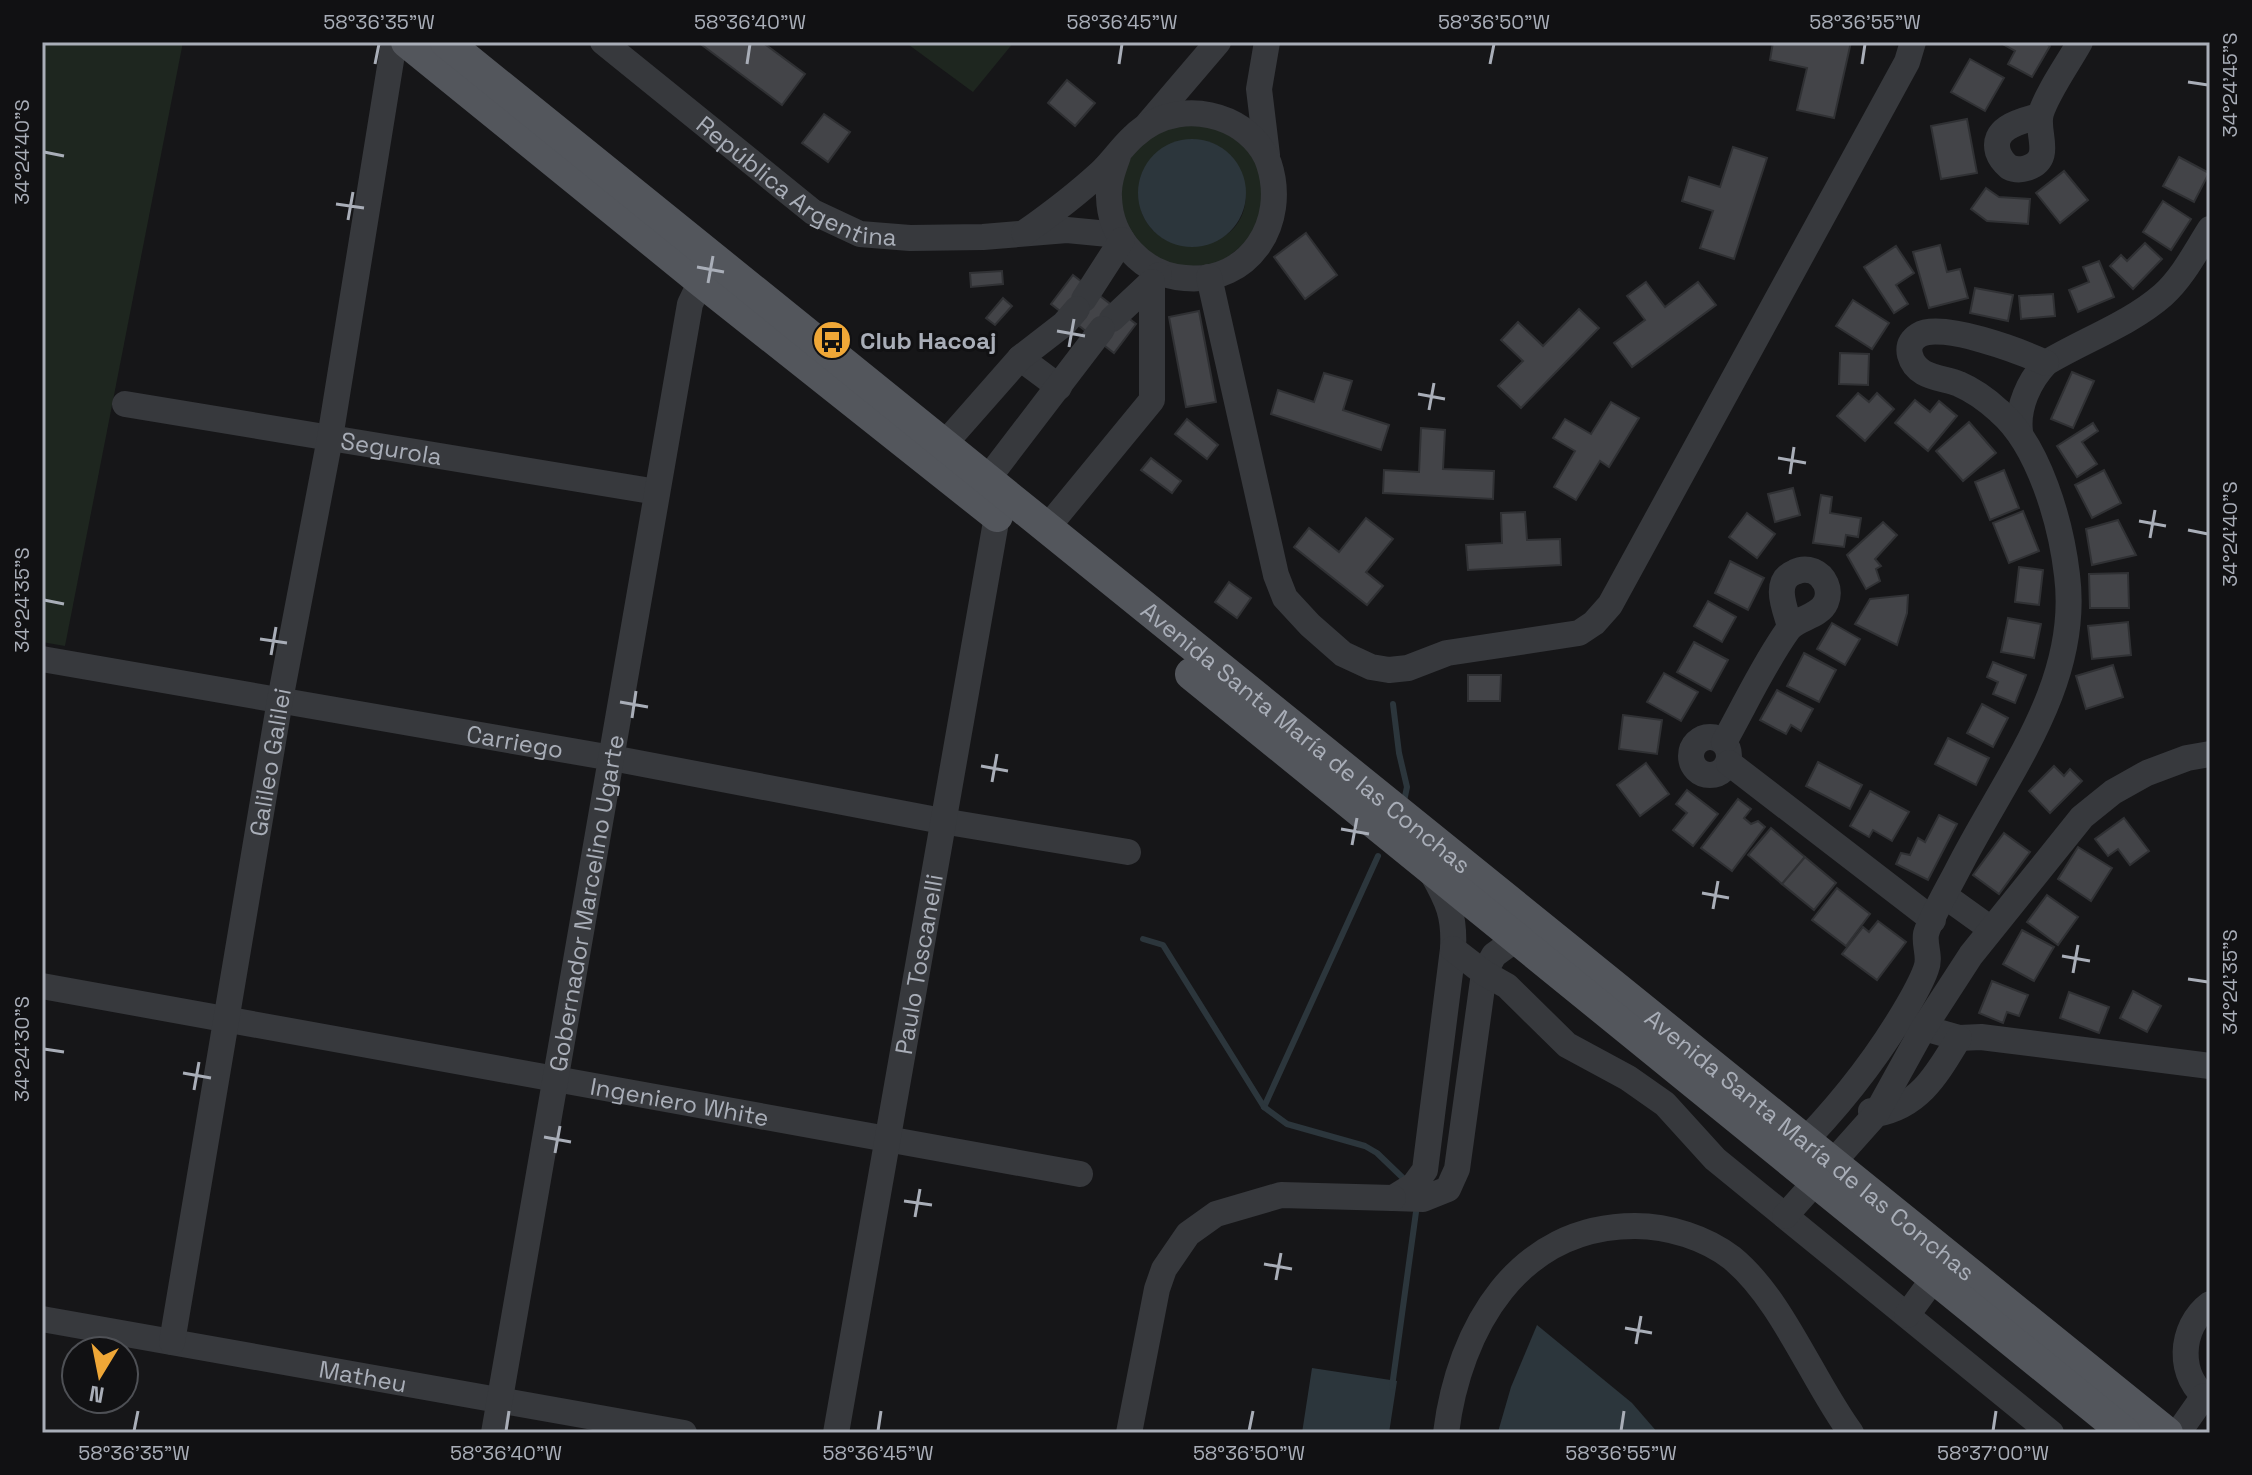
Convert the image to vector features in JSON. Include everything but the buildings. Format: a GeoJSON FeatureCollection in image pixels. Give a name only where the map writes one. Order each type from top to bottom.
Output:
{"type":"FeatureCollection","features":[{"type":"Feature","properties":{"kind":"main road","name":"Avenida Santa María de las Conchas"},"geometry":{"type":"LineString","coordinates":[[407,42],[846,396],[986,500],[1516,939],[1655,1049],[1797,1150]]}},
{"type":"Feature","properties":{"kind":"main road","name":"Avenida Santa María de las Conchas"},"geometry":{"type":"LineString","coordinates":[[446,42],[931,459]]}},
{"type":"Feature","properties":{"kind":"main road","name":"Avenida Santa María de las Conchas"},"geometry":{"type":"LineString","coordinates":[[986,500],[1046,529],[1797,1150],[2167,1433]]}},
{"type":"Feature","properties":{"kind":"main road","name":"Avenida Santa María de las Conchas"},"geometry":{"type":"LineString","coordinates":[[1826,1173],[1934,1278],[2125,1433]]}},
{"type":"Feature","properties":{"kind":"street","name":"Galileo Galilei"},"geometry":{"type":"LineString","coordinates":[[172,1342],[280,700],[330,438],[394,42]]}},
{"type":"Feature","properties":{"kind":"street","name":"República Argentina"},"geometry":{"type":"LineString","coordinates":[[603,42],[813,212],[860,234],[910,238],[983,237],[1067,230],[1120,238]]}},
{"type":"Feature","properties":{"kind":"street"},"geometry":{"type":"LineString","coordinates":[[1147,126],[1218,42]]}},
{"type":"Feature","properties":{"kind":"street"},"geometry":{"type":"LineString","coordinates":[[986,500],[1059,387],[1101,331],[1156,277],[1209,277],[1232,269],[1253,253],[1267,233],[1275,208],[1275,183],[1267,159],[1259,89],[1267,42]]}},
{"type":"Feature","properties":{"kind":"street"},"geometry":{"type":"LineString","coordinates":[[1209,277],[1276,575],[1285,598],[1310,625],[1343,654],[1371,667],[1389,670],[1408,668],[1447,653],[1579,633],[1594,623],[1610,605],[1907,62],[1913,42]]}},
{"type":"Feature","properties":{"kind":"street"},"geometry":{"type":"LineString","coordinates":[[2039,116],[2080,42]]}},
{"type":"Feature","properties":{"kind":"street"},"geometry":{"type":"LineString","coordinates":[[1046,529],[1152,400],[1156,277],[1120,238],[1111,216],[1111,175],[1118,156],[1130,139],[1147,126],[1168,116],[1191,112],[1214,115],[1236,125],[1254,139],[1267,159]]}},
{"type":"Feature","properties":{"kind":"street","name":"República Argentina"},"geometry":{"type":"LineString","coordinates":[[1024,233],[1059,209],[1118,156]]}},
{"type":"Feature","properties":{"kind":"street"},"geometry":{"type":"LineString","coordinates":[[1785,1216],[1876,1114],[1911,1024],[1928,967],[1926,935],[2054,689],[2069,607],[2068,577],[2063,544],[2043,482],[2020,432],[2018,416],[2035,374],[2046,363],[2144,310],[2166,292],[2188,265],[2210,229]]}},
{"type":"Feature","properties":{"kind":"street"},"geometry":{"type":"LineString","coordinates":[[931,459],[1020,358],[1075,311],[1120,238]]}},
{"type":"Feature","properties":{"kind":"street","name":"Gobernador Marcelino Ugarte"},"geometry":{"type":"LineString","coordinates":[[494,1433],[690,304],[701,281]]}},
{"type":"Feature","properties":{"kind":"street"},"geometry":{"type":"LineString","coordinates":[[1075,311],[1101,331]]}},
{"type":"Feature","properties":{"kind":"street"},"geometry":{"type":"LineString","coordinates":[[2020,432],[1982,397],[1958,384],[1918,370],[1909,349],[1912,341],[1927,332],[1947,333],[2004,345],[2046,363]]}},
{"type":"Feature","properties":{"kind":"street"},"geometry":{"type":"LineString","coordinates":[[1020,358],[1059,387]]}},
{"type":"Feature","properties":{"kind":"street","name":"Segurola"},"geometry":{"type":"LineString","coordinates":[[125,404],[657,492]]}},
{"type":"Feature","properties":{"kind":"street","name":"Paulo Toscanelli"},"geometry":{"type":"LineString","coordinates":[[836,1433],[942,821],[986,500]]}},
{"type":"Feature","properties":{"kind":"street"},"geometry":{"type":"LineString","coordinates":[[1790,626],[1726,752],[1933,920]]}},
{"type":"Feature","properties":{"kind":"street","name":"Carriego"},"geometry":{"type":"LineString","coordinates":[[42,659],[1128,852]]}},
{"type":"Feature","properties":{"kind":"street"},"geometry":{"type":"LineString","coordinates":[[1797,1150],[1954,981],[1991,929],[2082,817],[2113,792],[2160,768],[2210,754]]}},
{"type":"Feature","properties":{"kind":"street"},"geometry":{"type":"LineString","coordinates":[[1393,1198],[1414,1185],[1425,1170],[1453,949],[1454,924],[1447,899],[1428,868]]}},
{"type":"Feature","properties":{"kind":"street"},"geometry":{"type":"LineString","coordinates":[[1945,896],[1991,929]]}},
{"type":"Feature","properties":{"kind":"street"},"geometry":{"type":"LineString","coordinates":[[1129,1433],[1157,1289],[1164,1269],[1188,1234],[1216,1214],[1281,1195],[1423,1199],[1448,1189],[1457,1169],[1484,973],[1494,955],[1516,939]]}},
{"type":"Feature","properties":{"kind":"street"},"geometry":{"type":"LineString","coordinates":[[1453,949],[1507,986],[1567,1045],[1628,1078],[1665,1104],[1715,1159],[2051,1433]]}},
{"type":"Feature","properties":{"kind":"street"},"geometry":{"type":"LineString","coordinates":[[1928,967],[1954,981]]}},
{"type":"Feature","properties":{"kind":"street","name":"Ingeniero White"},"geometry":{"type":"LineString","coordinates":[[42,986],[1080,1174]]}},
{"type":"Feature","properties":{"kind":"street"},"geometry":{"type":"LineString","coordinates":[[1911,1024],[1959,1038],[1981,1037],[2210,1066]]}},
{"type":"Feature","properties":{"kind":"street"},"geometry":{"type":"LineString","coordinates":[[1876,1114],[1907,1104],[1930,1085],[1959,1038]]}},
{"type":"Feature","properties":{"kind":"street"},"geometry":{"type":"LineString","coordinates":[[1655,1049],[1715,1159]]}},
{"type":"Feature","properties":{"kind":"street"},"geometry":{"type":"LineString","coordinates":[[1848,1095],[1876,1114]]}},
{"type":"Feature","properties":{"kind":"street"},"geometry":{"type":"LineString","coordinates":[[1446,1433],[1453,1399],[1476,1331],[1499,1292],[1514,1274],[1549,1248],[1571,1237],[1619,1226],[1645,1226],[1674,1231],[1717,1248],[1750,1276],[1769,1300],[1851,1433]]}},
{"type":"Feature","properties":{"kind":"street"},"geometry":{"type":"LineString","coordinates":[[1907,1315],[1934,1278]]}},
{"type":"Feature","properties":{"kind":"street"},"geometry":{"type":"LineString","coordinates":[[2178,1433],[2207,1398],[2192,1381],[2186,1363],[2185,1344],[2191,1325],[2210,1304]]}},
{"type":"Feature","properties":{"kind":"street","name":"Matheu"},"geometry":{"type":"LineString","coordinates":[[42,1319],[684,1433]]}},
{"type":"Feature","properties":{"kind":"shaded area"},"geometry":{"type":"Polygon","coordinates":[[[42,42],[183,42],[65,646],[42,642],[42,42]]]}},
{"type":"Feature","properties":{"kind":"shaded area"},"geometry":{"type":"Polygon","coordinates":[[[905,42],[1014,42],[973,92],[905,42]]]}},
{"type":"Feature","properties":{"kind":"shaded area"},"geometry":{"type":"Polygon","coordinates":[[[1184,121],[1225,128],[1256,157],[1266,197],[1253,237],[1220,263],[1179,268],[1141,249],[1119,213],[1121,171],[1145,137],[1184,121]],[[1186,140],[1141,176],[1139,192],[1142,214],[1150,227],[1168,241],[1188,246],[1226,235],[1236,226],[1242,214],[1245,188],[1236,163],[1227,153],[1213,143],[1186,140]]]}},
{"type":"Feature","properties":{"kind":"shaded area"},"geometry":{"type":"Polygon","coordinates":[[[1192,139],[1222,148],[1230,155],[1237,163],[1246,193],[1237,223],[1230,231],[1222,238],[1192,247],[1162,238],[1154,231],[1147,223],[1138,193],[1147,163],[1154,155],[1162,148],[1192,139]]]}},
{"type":"Feature","properties":{"kind":"shaded area"},"geometry":{"type":"Polygon","coordinates":[[[1537,1325],[1632,1403],[1658,1433],[1498,1432],[1511,1387],[1537,1325]]]}},
{"type":"Feature","properties":{"kind":"shaded area"},"geometry":{"type":"Polygon","coordinates":[[[1312,1368],[1397,1381],[1389,1433],[1302,1433],[1312,1368]]]}},
{"type":"Feature","properties":{"kind":"waterway"},"geometry":{"type":"LineString","coordinates":[[1393,704],[1407,787],[1404,801]]}},
{"type":"Feature","properties":{"kind":"waterway"},"geometry":{"type":"LineString","coordinates":[[1143,939],[1163,945],[1264,1107],[1378,856]]}},
{"type":"Feature","properties":{"kind":"waterway"},"geometry":{"type":"LineString","coordinates":[[1264,1107],[1287,1124],[1365,1146],[1377,1153],[1404,1179]]}},
{"type":"Feature","properties":{"kind":"waterway"},"geometry":{"type":"LineString","coordinates":[[1392,1387],[1416,1212]]}},
{"type":"Feature","properties":{"kind":"place","name":"Club Hacoaj"},"geometry":{"type":"Point","coordinates":[832,340]}}]}
